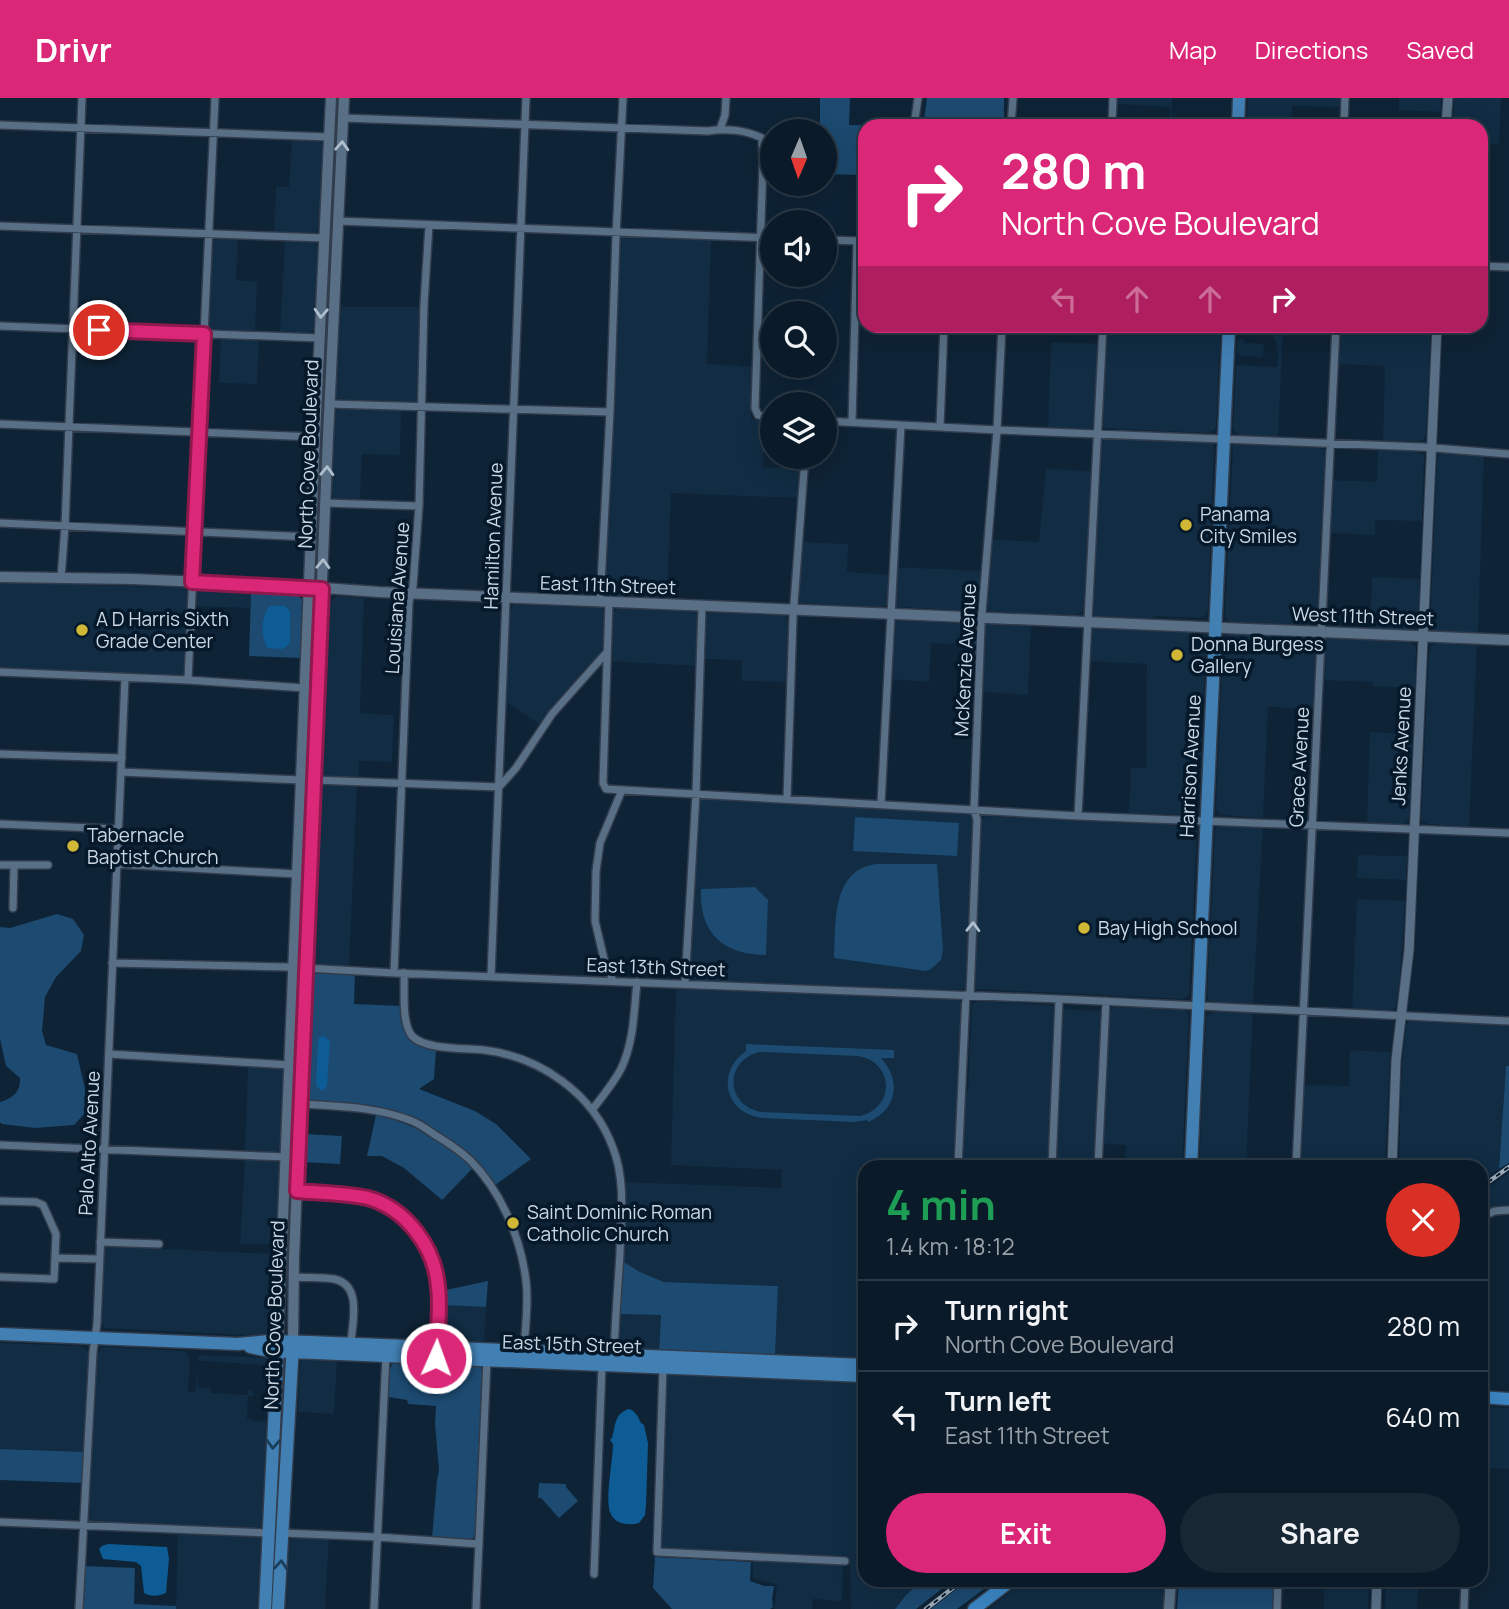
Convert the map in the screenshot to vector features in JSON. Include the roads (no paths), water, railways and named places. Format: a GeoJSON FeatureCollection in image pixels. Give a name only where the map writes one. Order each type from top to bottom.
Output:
{"type":"FeatureCollection","features":[{"type":"Feature","properties":{"kind":"highway"},"geometry":{"type":"LineString","coordinates":[[1488,1398],[1509,1399]]}},
{"type":"Feature","properties":{"kind":"highway"},"geometry":{"type":"LineString","coordinates":[[974,1609],[1003,1587]]}},
{"type":"Feature","properties":{"kind":"main road","name":"North Cove Boulevard"},"geometry":{"type":"LineString","coordinates":[[265,1609],[331,98]]}},
{"type":"Feature","properties":{"kind":"main road","name":"North Cove Boulevard"},"geometry":{"type":"LineString","coordinates":[[278,1609],[293,1346],[295,1191],[344,98]]}},
{"type":"Feature","properties":{"kind":"main road"},"geometry":{"type":"LineString","coordinates":[[1238,119],[1239,98]]}},
{"type":"Feature","properties":{"kind":"main road"},"geometry":{"type":"LineString","coordinates":[[328,159],[333,176],[331,204],[338,221]]}},
{"type":"Feature","properties":{"kind":"main road"},"geometry":{"type":"LineString","coordinates":[[324,238],[330,245],[330,275],[334,299]]}},
{"type":"Feature","properties":{"kind":"main road","name":"Harrison Avenue"},"geometry":{"type":"LineString","coordinates":[[1191,1160],[1229,333]]}},
{"type":"Feature","properties":{"kind":"main road"},"geometry":{"type":"LineString","coordinates":[[319,338],[324,349],[322,387],[330,404]]}},
{"type":"Feature","properties":{"kind":"main road","name":"East 11th Street"},"geometry":{"type":"LineString","coordinates":[[0,577],[192,582],[412,594],[1216,627]]}},
{"type":"Feature","properties":{"kind":"main road","name":"West 11th Street"},"geometry":{"type":"LineString","coordinates":[[1216,627],[1509,640]]}},
{"type":"Feature","properties":{"kind":"main road"},"geometry":{"type":"LineString","coordinates":[[286,1157],[292,1166],[295,1191]]}},
{"type":"Feature","properties":{"kind":"main road","name":"East 15th Street"},"geometry":{"type":"LineString","coordinates":[[0,1334],[238,1344],[268,1351],[278,1346],[293,1346],[858,1370]]}},
{"type":"Feature","properties":{"kind":"main road","name":"East 15th Street"},"geometry":{"type":"LineString","coordinates":[[293,1346],[351,1343],[387,1350]]}},
{"type":"Feature","properties":{"kind":"main road"},"geometry":{"type":"LineString","coordinates":[[1169,1609],[1171,1587]]}},
{"type":"Feature","properties":{"kind":"street"},"geometry":{"type":"LineString","coordinates":[[61,578],[82,98]]}},
{"type":"Feature","properties":{"kind":"street"},"geometry":{"type":"LineString","coordinates":[[188,680],[215,98]]}},
{"type":"Feature","properties":{"kind":"street","name":"Hamilton Avenue"},"geometry":{"type":"LineString","coordinates":[[491,976],[526,98]]}},
{"type":"Feature","properties":{"kind":"street"},"geometry":{"type":"LineString","coordinates":[[623,98],[616,232],[605,602],[607,652],[603,783],[606,789],[1078,816],[1509,833]]}},
{"type":"Feature","properties":{"kind":"street"},"geometry":{"type":"LineString","coordinates":[[720,129],[725,115],[726,98]]}},
{"type":"Feature","properties":{"kind":"street"},"geometry":{"type":"LineString","coordinates":[[915,119],[918,98]]}},
{"type":"Feature","properties":{"kind":"street"},"geometry":{"type":"LineString","coordinates":[[1012,119],[1013,98]]}},
{"type":"Feature","properties":{"kind":"street"},"geometry":{"type":"LineString","coordinates":[[1112,119],[1113,98]]}},
{"type":"Feature","properties":{"kind":"street"},"geometry":{"type":"LineString","coordinates":[[1344,119],[1345,98]]}},
{"type":"Feature","properties":{"kind":"street"},"geometry":{"type":"LineString","coordinates":[[1446,119],[1448,98]]}},
{"type":"Feature","properties":{"kind":"street"},"geometry":{"type":"LineString","coordinates":[[343,118],[708,131],[720,129],[754,134],[762,138],[761,210]]}},
{"type":"Feature","properties":{"kind":"street"},"geometry":{"type":"LineString","coordinates":[[0,125],[329,137]]}},
{"type":"Feature","properties":{"kind":"street"},"geometry":{"type":"LineString","coordinates":[[338,221],[760,237],[755,408],[760,415]]}},
{"type":"Feature","properties":{"kind":"street","name":"Louisiana Avenue"},"geometry":{"type":"LineString","coordinates":[[394,973],[409,601],[412,594],[419,506],[424,304],[429,225]]}},
{"type":"Feature","properties":{"kind":"street"},"geometry":{"type":"LineString","coordinates":[[0,226],[324,238]]}},
{"type":"Feature","properties":{"kind":"street"},"geometry":{"type":"LineString","coordinates":[[837,240],[858,241]]}},
{"type":"Feature","properties":{"kind":"street"},"geometry":{"type":"LineString","coordinates":[[1488,266],[1509,267]]}},
{"type":"Feature","properties":{"kind":"street"},"geometry":{"type":"LineString","coordinates":[[852,422],[858,301]]}},
{"type":"Feature","properties":{"kind":"street"},"geometry":{"type":"LineString","coordinates":[[0,326],[319,338]]}},
{"type":"Feature","properties":{"kind":"street"},"geometry":{"type":"LineString","coordinates":[[940,427],[944,333]]}},
{"type":"Feature","properties":{"kind":"street","name":"McKenzie Avenue"},"geometry":{"type":"LineString","coordinates":[[958,1160],[977,819],[974,810],[982,617],[1002,333]]}},
{"type":"Feature","properties":{"kind":"street"},"geometry":{"type":"LineString","coordinates":[[1078,816],[1102,333]]}},
{"type":"Feature","properties":{"kind":"street","name":"Grace Avenue"},"geometry":{"type":"LineString","coordinates":[[1296,1160],[1336,333]]}},
{"type":"Feature","properties":{"kind":"street","name":"Jenks Avenue"},"geometry":{"type":"LineString","coordinates":[[1391,1160],[1395,1071],[1409,950],[1437,333]]}},
{"type":"Feature","properties":{"kind":"street"},"geometry":{"type":"LineString","coordinates":[[330,404],[610,412]]}},
{"type":"Feature","properties":{"kind":"street"},"geometry":{"type":"LineString","coordinates":[[837,421],[1432,447],[1509,454]]}},
{"type":"Feature","properties":{"kind":"street"},"geometry":{"type":"LineString","coordinates":[[0,424],[315,437]]}},
{"type":"Feature","properties":{"kind":"street"},"geometry":{"type":"LineString","coordinates":[[881,804],[901,425]]}},
{"type":"Feature","properties":{"kind":"street"},"geometry":{"type":"LineString","coordinates":[[787,799],[794,610],[804,469]]}},
{"type":"Feature","properties":{"kind":"street"},"geometry":{"type":"LineString","coordinates":[[325,503],[419,506]]}},
{"type":"Feature","properties":{"kind":"street"},"geometry":{"type":"LineString","coordinates":[[0,523],[311,537]]}},
{"type":"Feature","properties":{"kind":"street"},"geometry":{"type":"LineString","coordinates":[[685,984],[702,606]]}},
{"type":"Feature","properties":{"kind":"street"},"geometry":{"type":"LineString","coordinates":[[314,780],[499,787],[516,768],[552,714],[607,652]]}},
{"type":"Feature","properties":{"kind":"street"},"geometry":{"type":"LineString","coordinates":[[0,672],[305,688]]}},
{"type":"Feature","properties":{"kind":"street","name":"Palo Alto Avenue"},"geometry":{"type":"LineString","coordinates":[[79,1609],[100,1242],[125,678]]}},
{"type":"Feature","properties":{"kind":"street"},"geometry":{"type":"LineString","coordinates":[[0,754],[122,758]]}},
{"type":"Feature","properties":{"kind":"street"},"geometry":{"type":"LineString","coordinates":[[121,772],[301,780]]}},
{"type":"Feature","properties":{"kind":"street"},"geometry":{"type":"LineString","coordinates":[[613,981],[604,959],[595,921],[596,871],[600,843],[622,790]]}},
{"type":"Feature","properties":{"kind":"street"},"geometry":{"type":"LineString","coordinates":[[0,824],[117,829]]}},
{"type":"Feature","properties":{"kind":"street"},"geometry":{"type":"LineString","coordinates":[[116,864],[297,874]]}},
{"type":"Feature","properties":{"kind":"street"},"geometry":{"type":"LineString","coordinates":[[0,865],[48,865]]}},
{"type":"Feature","properties":{"kind":"street"},"geometry":{"type":"LineString","coordinates":[[13,908],[14,865]]}},
{"type":"Feature","properties":{"kind":"street","name":"East 13th Street"},"geometry":{"type":"LineString","coordinates":[[112,964],[306,968],[968,995],[1509,1021]]}},
{"type":"Feature","properties":{"kind":"street"},"geometry":{"type":"LineString","coordinates":[[404,973],[405,1017],[414,1038],[428,1045],[512,1055],[551,1072],[592,1110],[614,1149],[621,1187],[621,1223],[608,1360],[594,1574]]}},
{"type":"Feature","properties":{"kind":"street"},"geometry":{"type":"LineString","coordinates":[[592,1110],[611,1086],[629,1049],[637,982]]}},
{"type":"Feature","properties":{"kind":"street"},"geometry":{"type":"LineString","coordinates":[[1052,1160],[1059,999]]}},
{"type":"Feature","properties":{"kind":"street"},"geometry":{"type":"LineString","coordinates":[[1098,1160],[1106,1001]]}},
{"type":"Feature","properties":{"kind":"street"},"geometry":{"type":"LineString","coordinates":[[108,1054],[289,1065]]}},
{"type":"Feature","properties":{"kind":"street"},"geometry":{"type":"LineString","coordinates":[[301,1104],[376,1111],[401,1117],[425,1128],[469,1159],[498,1198],[512,1226],[518,1246],[527,1292],[524,1356]]}},
{"type":"Feature","properties":{"kind":"street"},"geometry":{"type":"LineString","coordinates":[[0,1145],[286,1157]]}},
{"type":"Feature","properties":{"kind":"street"},"geometry":{"type":"LineString","coordinates":[[295,1191],[371,1199],[391,1209],[411,1225],[426,1245],[437,1278],[439,1298],[436,1352]]}},
{"type":"Feature","properties":{"kind":"street"},"geometry":{"type":"LineString","coordinates":[[0,1201],[37,1202],[43,1205],[56,1234],[54,1279],[0,1277]]}},
{"type":"Feature","properties":{"kind":"street"},"geometry":{"type":"LineString","coordinates":[[1488,1214],[1509,1210]]}},
{"type":"Feature","properties":{"kind":"street"},"geometry":{"type":"LineString","coordinates":[[100,1242],[159,1244]]}},
{"type":"Feature","properties":{"kind":"street"},"geometry":{"type":"LineString","coordinates":[[55,1258],[99,1259]]}},
{"type":"Feature","properties":{"kind":"street"},"geometry":{"type":"LineString","coordinates":[[294,1277],[333,1279],[348,1286],[353,1303],[351,1343]]}},
{"type":"Feature","properties":{"kind":"street"},"geometry":{"type":"LineString","coordinates":[[374,1609],[387,1350]]}},
{"type":"Feature","properties":{"kind":"street"},"geometry":{"type":"LineString","coordinates":[[476,1609],[487,1355]]}},
{"type":"Feature","properties":{"kind":"street"},"geometry":{"type":"LineString","coordinates":[[663,1362],[657,1552],[845,1561]]}},
{"type":"Feature","properties":{"kind":"street"},"geometry":{"type":"LineString","coordinates":[[0,1522],[269,1532]]}},
{"type":"Feature","properties":{"kind":"street"},"geometry":{"type":"LineString","coordinates":[[283,1533],[377,1536],[479,1544]]}},
{"type":"Feature","properties":{"kind":"street"},"geometry":{"type":"LineString","coordinates":[[1276,1609],[1278,1587]]}},
{"type":"Feature","properties":{"kind":"street"},"geometry":{"type":"LineString","coordinates":[[1376,1609],[1377,1587]]}},
{"type":"Feature","properties":{"kind":"street"},"geometry":{"type":"LineString","coordinates":[[1464,1609],[1465,1587]]}},
{"type":"Feature","properties":{"kind":"railway"},"geometry":{"type":"LineString","coordinates":[[1488,1182],[1509,1167]]}},
{"type":"Feature","properties":{"kind":"railway"},"geometry":{"type":"LineString","coordinates":[[926,1609],[954,1587]]}},
{"type":"Feature","properties":{"kind":"place","name":"Panama City Smiles"},"geometry":{"type":"Point","coordinates":[1186,525]}},
{"type":"Feature","properties":{"kind":"place","name":"A D Harris Sixth Grade Center"},"geometry":{"type":"Point","coordinates":[82,630]}},
{"type":"Feature","properties":{"kind":"place","name":"Donna Burgess Gallery"},"geometry":{"type":"Point","coordinates":[1177,655]}},
{"type":"Feature","properties":{"kind":"place","name":"Tabernacle Baptist Church"},"geometry":{"type":"Point","coordinates":[73,846]}},
{"type":"Feature","properties":{"kind":"place","name":"Bay High School"},"geometry":{"type":"Point","coordinates":[1084,928]}},
{"type":"Feature","properties":{"kind":"place","name":"Saint Dominic Roman Catholic Church"},"geometry":{"type":"Point","coordinates":[513,1223]}}]}
